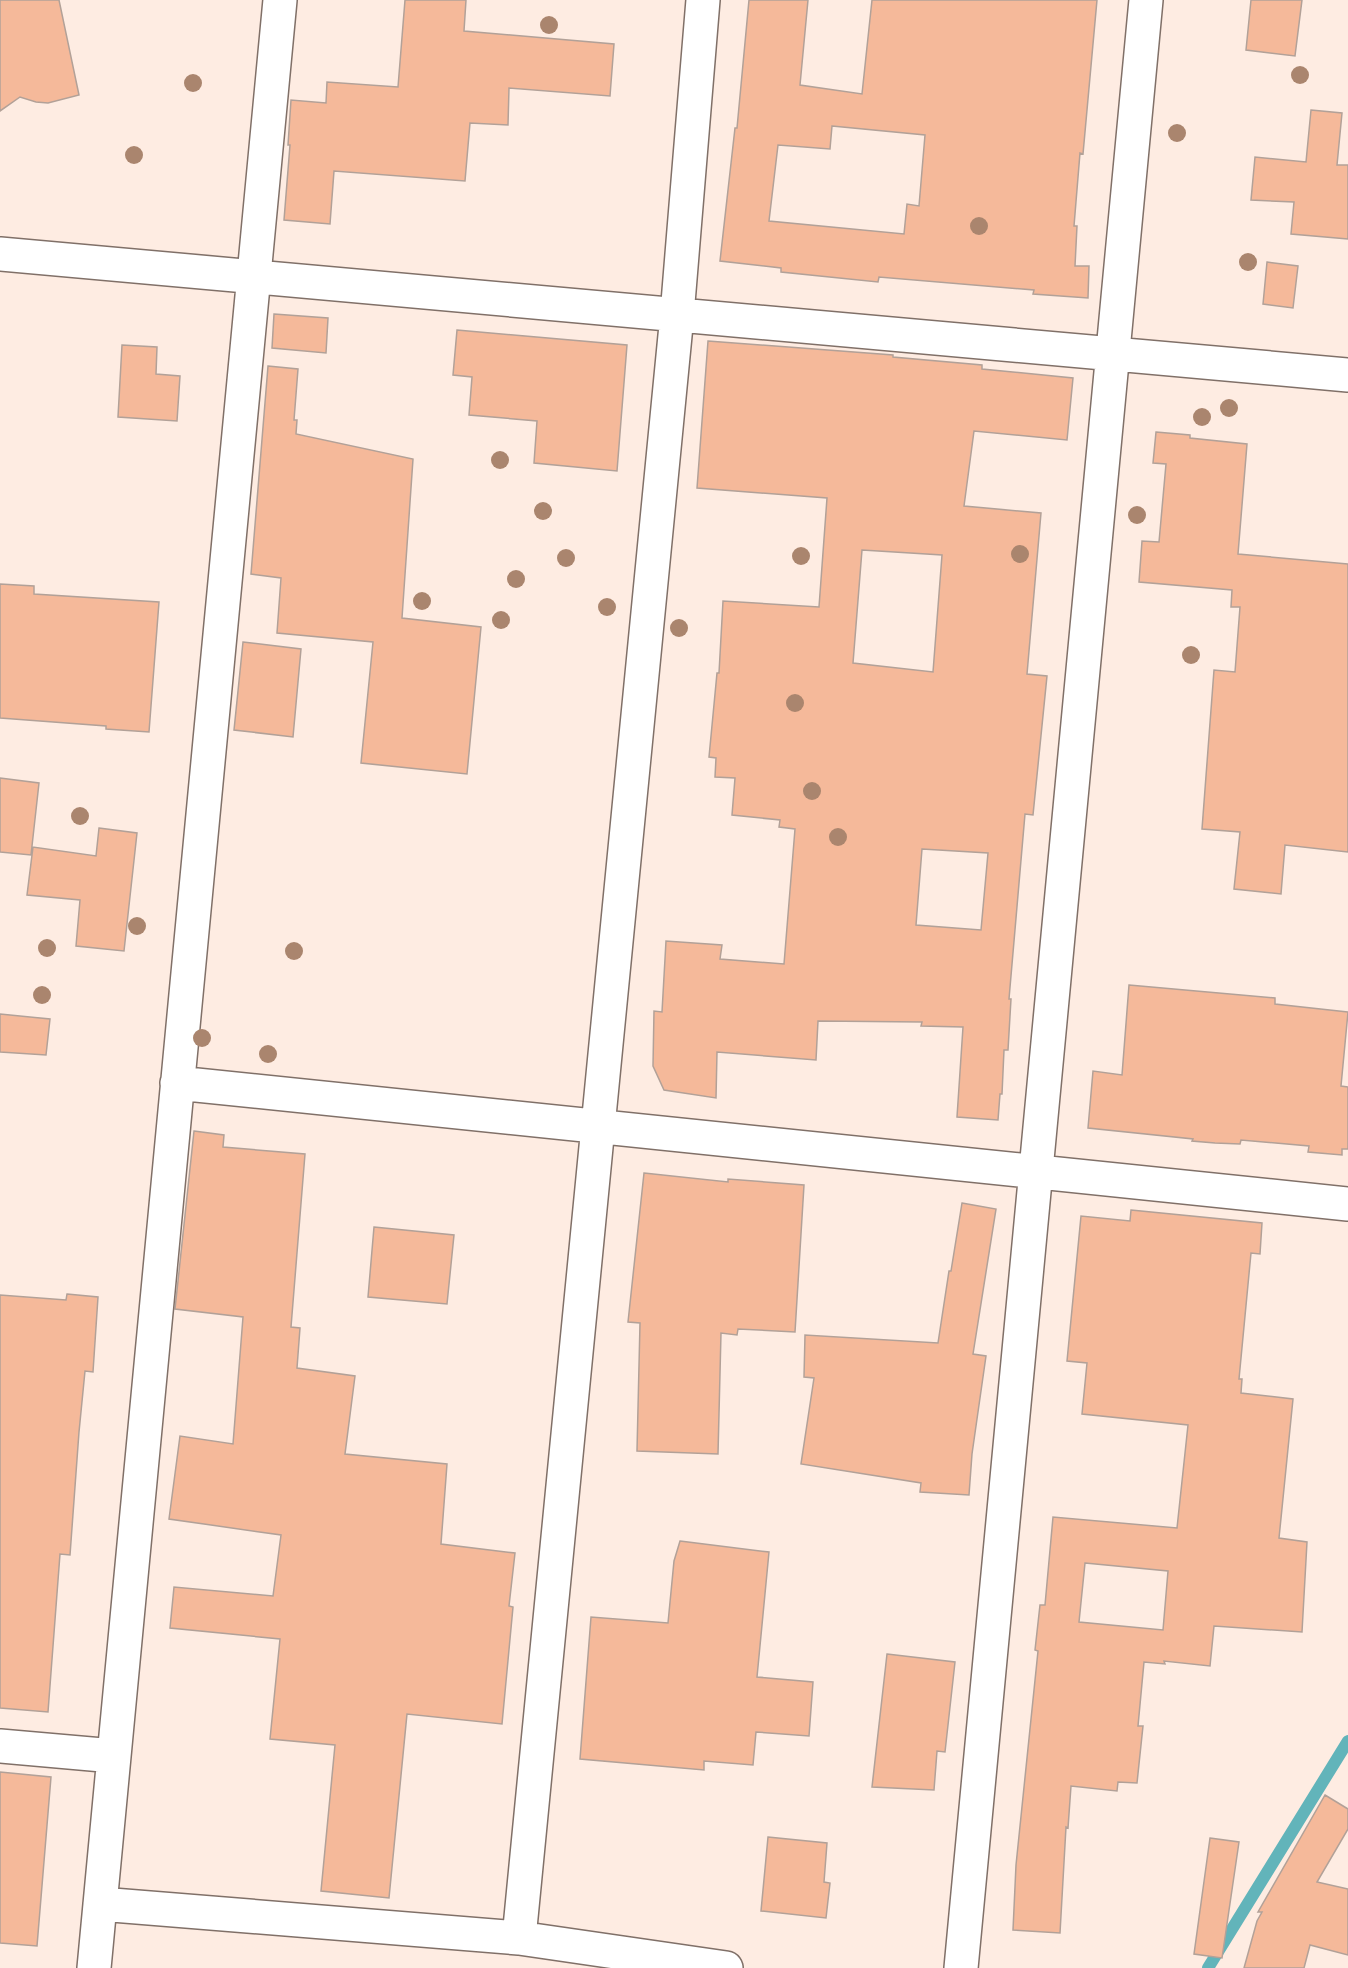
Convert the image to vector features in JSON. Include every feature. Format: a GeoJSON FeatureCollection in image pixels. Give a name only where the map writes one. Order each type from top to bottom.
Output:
{"type":"FeatureCollection","features":[{"type":"Feature","properties":{"kind":"street"},"geometry":{"type":"LineString","coordinates":[[94,1968],[280,0]]}},
{"type":"Feature","properties":{"kind":"street"},"geometry":{"type":"LineString","coordinates":[[519,1938],[677,315],[703,0]]}},
{"type":"Feature","properties":{"kind":"street"},"geometry":{"type":"LineString","coordinates":[[962,1968],[1146,0]]}},
{"type":"Feature","properties":{"kind":"street"},"geometry":{"type":"LineString","coordinates":[[0,254],[1348,375]]}},
{"type":"Feature","properties":{"kind":"street"},"geometry":{"type":"LineString","coordinates":[[177,1083],[1348,1204]]}},
{"type":"Feature","properties":{"kind":"street"},"geometry":{"type":"LineString","coordinates":[[0,1746],[114,1756]]}},
{"type":"Feature","properties":{"kind":"street"},"geometry":{"type":"LineString","coordinates":[[100,1904],[519,1938],[726,1968]]}},
{"type":"Feature","properties":{"kind":"building"},"geometry":{"type":"Polygon","coordinates":[[[0,0],[59,0],[79,95],[48,103],[20,97],[0,111],[0,0]]]}},
{"type":"Feature","properties":{"kind":"building"},"geometry":{"type":"Polygon","coordinates":[[[405,0],[466,0],[464,31],[614,44],[610,96],[509,88],[508,125],[470,123],[465,181],[334,171],[330,224],[284,220],[291,100],[326,103],[327,82],[398,87],[405,0]]]}},
{"type":"Feature","properties":{"kind":"building"},"geometry":{"type":"Polygon","coordinates":[[[749,0],[808,0],[800,85],[862,94],[872,0],[1097,0],[1074,226],[1077,226],[1075,266],[1089,266],[1088,298],[1033,294],[1034,290],[879,277],[878,282],[781,272],[781,268],[720,261],[735,128],[737,128],[749,0]],[[832,126],[830,149],[778,145],[769,221],[904,234],[907,204],[919,206],[925,135],[832,126]]]}},
{"type":"Feature","properties":{"kind":"building"},"geometry":{"type":"Polygon","coordinates":[[[1251,0],[1302,0],[1295,56],[1246,50],[1251,0]]]}},
{"type":"Feature","properties":{"kind":"building"},"geometry":{"type":"Polygon","coordinates":[[[1311,110],[1342,113],[1337,165],[1348,165],[1348,239],[1291,234],[1294,202],[1251,200],[1255,157],[1306,162],[1311,110]]]}},
{"type":"Feature","properties":{"kind":"building"},"geometry":{"type":"Polygon","coordinates":[[[1267,262],[1298,266],[1293,308],[1263,304],[1267,262]]]}},
{"type":"Feature","properties":{"kind":"building"},"geometry":{"type":"Polygon","coordinates":[[[274,314],[328,318],[326,353],[272,348],[274,314]]]}},
{"type":"Feature","properties":{"kind":"building"},"geometry":{"type":"Polygon","coordinates":[[[457,330],[627,345],[617,471],[534,463],[537,421],[469,415],[472,377],[453,375],[457,330]]]}},
{"type":"Feature","properties":{"kind":"building"},"geometry":{"type":"Polygon","coordinates":[[[708,341],[893,355],[893,357],[982,365],[982,369],[1073,378],[1067,440],[974,431],[964,506],[1041,513],[1027,674],[1047,676],[1033,815],[1025,814],[1009,999],[1011,999],[1008,1050],[1004,1050],[998,1120],[957,1117],[963,1027],[921,1026],[922,1022],[818,1021],[816,1060],[717,1052],[716,1098],[664,1090],[653,1066],[654,1011],[662,1012],[666,941],[722,945],[720,959],[784,964],[795,829],[779,827],[780,820],[732,815],[735,778],[715,777],[716,758],[709,757],[717,673],[719,673],[723,601],[819,607],[827,498],[697,488],[708,341]],[[862,550],[853,663],[933,672],[942,555],[862,550]],[[922,849],[916,925],[981,930],[988,853],[922,849]]]}},
{"type":"Feature","properties":{"kind":"building"},"geometry":{"type":"Polygon","coordinates":[[[122,345],[157,347],[156,374],[180,376],[177,421],[118,417],[122,345]]]}},
{"type":"Feature","properties":{"kind":"building"},"geometry":{"type":"Polygon","coordinates":[[[268,366],[298,369],[294,420],[297,420],[296,434],[413,459],[402,618],[481,627],[467,774],[361,763],[373,642],[277,633],[281,578],[251,574],[268,366]]]}},
{"type":"Feature","properties":{"kind":"building"},"geometry":{"type":"Polygon","coordinates":[[[1156,432],[1247,444],[1238,554],[1348,564],[1348,852],[1285,845],[1281,894],[1234,889],[1240,832],[1202,829],[1214,670],[1235,672],[1240,607],[1231,607],[1232,590],[1139,582],[1142,541],[1159,542],[1166,464],[1153,463],[1156,432]]]}},
{"type":"Feature","properties":{"kind":"building"},"geometry":{"type":"Polygon","coordinates":[[[0,584],[34,586],[34,594],[159,602],[149,732],[106,729],[106,726],[0,718],[0,584]]]}},
{"type":"Feature","properties":{"kind":"building"},"geometry":{"type":"Polygon","coordinates":[[[243,642],[301,649],[293,737],[234,730],[243,642]]]}},
{"type":"Feature","properties":{"kind":"building"},"geometry":{"type":"Polygon","coordinates":[[[0,778],[39,783],[31,855],[0,852],[0,778]]]}},
{"type":"Feature","properties":{"kind":"building"},"geometry":{"type":"Polygon","coordinates":[[[99,828],[137,833],[124,951],[76,946],[80,900],[27,895],[33,847],[96,856],[99,828]]]}},
{"type":"Feature","properties":{"kind":"building"},"geometry":{"type":"Polygon","coordinates":[[[1129,985],[1275,998],[1275,1004],[1348,1012],[1341,1086],[1348,1087],[1348,1149],[1342,1149],[1342,1155],[1308,1152],[1309,1146],[1241,1140],[1240,1144],[1215,1143],[1088,1128],[1093,1071],[1122,1075],[1129,985]]]}},
{"type":"Feature","properties":{"kind":"building"},"geometry":{"type":"Polygon","coordinates":[[[0,1014],[50,1019],[46,1055],[0,1052],[0,1014]]]}},
{"type":"Feature","properties":{"kind":"building"},"geometry":{"type":"Polygon","coordinates":[[[194,1131],[224,1135],[223,1147],[305,1154],[291,1327],[300,1328],[297,1368],[355,1376],[345,1454],[447,1464],[441,1544],[515,1553],[509,1606],[513,1607],[502,1724],[407,1714],[389,1898],[321,1891],[335,1745],[270,1739],[280,1639],[170,1628],[174,1587],[273,1596],[281,1535],[169,1519],[180,1436],[233,1444],[243,1317],[175,1309],[194,1131]]]}},
{"type":"Feature","properties":{"kind":"building"},"geometry":{"type":"Polygon","coordinates":[[[644,1173],[728,1182],[728,1179],[804,1185],[795,1332],[738,1329],[737,1335],[721,1333],[718,1454],[637,1451],[640,1323],[628,1322],[644,1173]]]}},
{"type":"Feature","properties":{"kind":"building"},"geometry":{"type":"Polygon","coordinates":[[[962,1203],[996,1209],[973,1354],[986,1356],[972,1454],[969,1495],[920,1492],[921,1483],[801,1464],[814,1378],[804,1377],[805,1335],[938,1343],[962,1203]]]}},
{"type":"Feature","properties":{"kind":"building"},"geometry":{"type":"Polygon","coordinates":[[[1131,1210],[1262,1223],[1260,1254],[1251,1253],[1239,1379],[1242,1379],[1241,1393],[1293,1399],[1279,1538],[1307,1542],[1302,1632],[1214,1626],[1210,1666],[1164,1661],[1165,1664],[1144,1662],[1138,1726],[1143,1726],[1137,1783],[1118,1782],[1117,1791],[1071,1786],[1068,1828],[1066,1827],[1060,1933],[1013,1930],[1016,1865],[1038,1651],[1035,1650],[1040,1605],[1045,1605],[1053,1517],[1177,1528],[1188,1425],[1082,1414],[1087,1363],[1067,1361],[1081,1216],[1130,1221],[1131,1210]],[[1085,1563],[1079,1622],[1163,1630],[1168,1571],[1085,1563]]]}},
{"type":"Feature","properties":{"kind":"building"},"geometry":{"type":"Polygon","coordinates":[[[374,1227],[454,1235],[447,1304],[368,1297],[374,1227]]]}},
{"type":"Feature","properties":{"kind":"building"},"geometry":{"type":"Polygon","coordinates":[[[67,1294],[98,1297],[93,1372],[85,1371],[70,1555],[60,1554],[48,1712],[0,1708],[0,1295],[66,1300],[67,1294]]]}},
{"type":"Feature","properties":{"kind":"building"},"geometry":{"type":"Polygon","coordinates":[[[680,1541],[769,1552],[757,1677],[813,1682],[809,1736],[756,1732],[753,1765],[704,1761],[704,1770],[580,1759],[591,1617],[668,1623],[674,1561],[680,1541]]]}},
{"type":"Feature","properties":{"kind":"building"},"geometry":{"type":"Polygon","coordinates":[[[887,1654],[955,1662],[945,1752],[937,1751],[934,1790],[872,1787],[887,1654]]]}},
{"type":"Feature","properties":{"kind":"building"},"geometry":{"type":"Polygon","coordinates":[[[0,1772],[51,1777],[37,1946],[0,1943],[0,1772]]]}},
{"type":"Feature","properties":{"kind":"building"},"geometry":{"type":"Polygon","coordinates":[[[1325,1795],[1348,1809],[1348,1829],[1317,1882],[1348,1889],[1348,1955],[1310,1945],[1304,1968],[1244,1968],[1257,1921],[1262,1912],[1258,1912],[1325,1795]]]}},
{"type":"Feature","properties":{"kind":"building"},"geometry":{"type":"Polygon","coordinates":[[[768,1837],[827,1843],[824,1882],[830,1883],[826,1918],[761,1911],[768,1837]]]}},
{"type":"Feature","properties":{"kind":"building"},"geometry":{"type":"Polygon","coordinates":[[[1210,1838],[1239,1842],[1222,1958],[1194,1954],[1210,1838]]]}},
{"type":"Feature","properties":{"kind":"waterway"},"geometry":{"type":"LineString","coordinates":[[1208,1968],[1348,1741]]}}]}
